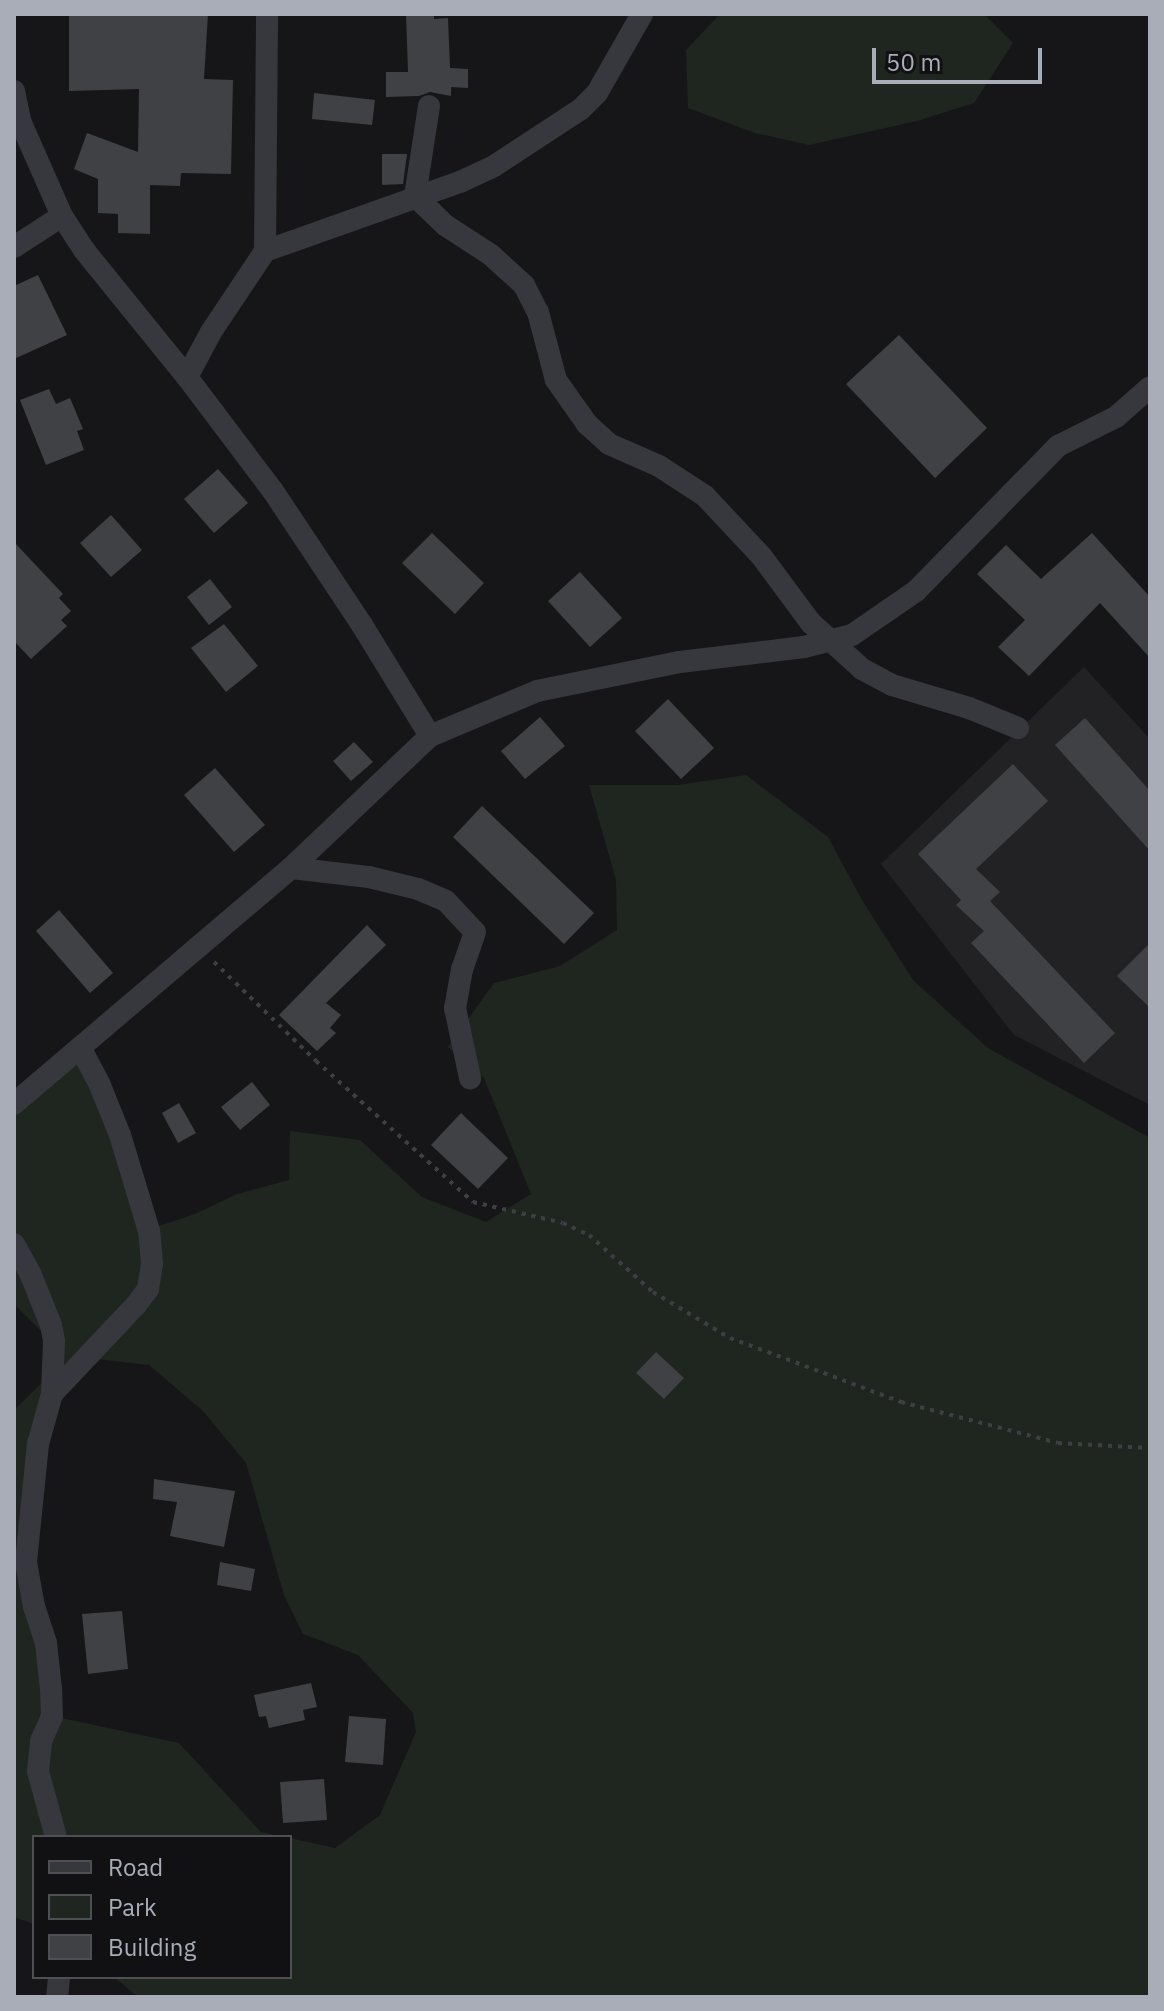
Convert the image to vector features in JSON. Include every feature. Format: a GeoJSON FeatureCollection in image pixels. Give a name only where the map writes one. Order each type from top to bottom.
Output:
{"type":"FeatureCollection","features":[{"type":"Feature","properties":{"kind":"street"},"geometry":{"type":"LineString","coordinates":[[187,377],[211,332],[265,251],[267,14]]}},
{"type":"Feature","properties":{"kind":"street"},"geometry":{"type":"LineString","coordinates":[[265,251],[460,182],[494,166],[581,109],[597,93],[642,14]]}},
{"type":"Feature","properties":{"kind":"street"},"geometry":{"type":"LineString","coordinates":[[14,91],[21,123],[62,216],[84,250],[187,377],[273,491],[362,625],[430,736]]}},
{"type":"Feature","properties":{"kind":"street"},"geometry":{"type":"LineString","coordinates":[[415,196],[429,106]]}},
{"type":"Feature","properties":{"kind":"street"},"geometry":{"type":"LineString","coordinates":[[415,196],[445,225],[491,255],[524,285],[538,312],[556,380],[587,424],[609,444],[659,466],[705,496],[762,557],[828,641],[862,669],[892,685],[969,708],[1018,728]]}},
{"type":"Feature","properties":{"kind":"street"},"geometry":{"type":"LineString","coordinates":[[14,247],[62,216]]}},
{"type":"Feature","properties":{"kind":"street"},"geometry":{"type":"LineString","coordinates":[[14,1104],[291,868],[430,736],[537,691],[713,656],[852,635],[916,591],[1058,446],[1116,417],[1150,387]]}},
{"type":"Feature","properties":{"kind":"street"},"geometry":{"type":"LineString","coordinates":[[291,868],[369,877],[418,889],[446,901],[475,932],[462,969],[455,1008],[470,1078]]}},
{"type":"Feature","properties":{"kind":"street"},"geometry":{"type":"LineString","coordinates":[[52,1394],[136,1305],[148,1289],[152,1263],[149,1231],[120,1135],[99,1083],[80,1048]]}},
{"type":"Feature","properties":{"kind":"street"},"geometry":{"type":"LineString","coordinates":[[14,1244],[30,1273],[51,1325],[54,1341],[52,1394],[38,1444],[26,1562],[34,1607],[46,1643],[51,1689],[52,1716],[41,1741],[38,1771],[55,1835]]}},
{"type":"Feature","properties":{"kind":"path"},"geometry":{"type":"LineString","coordinates":[[198,946],[316,1061],[473,1202],[563,1223],[589,1235],[653,1292],[730,1338],[901,1402],[1058,1443],[1150,1448]]}},
{"type":"Feature","properties":{"kind":"shaded area"},"geometry":{"type":"Polygon","coordinates":[[[1084,667],[1150,739],[1150,1105],[1014,1035],[881,864],[1084,667]]]}},
{"type":"Feature","properties":{"kind":"green space"},"geometry":{"type":"Polygon","coordinates":[[[720,14],[984,14],[1013,43],[974,103],[917,121],[809,145],[755,133],[688,108],[686,50],[720,14]]]}},
{"type":"Feature","properties":{"kind":"green space"},"geometry":{"type":"Polygon","coordinates":[[[746,775],[828,837],[862,900],[913,980],[988,1048],[1150,1138],[1150,1997],[138,1997],[116,1979],[292,1979],[292,1838],[335,1848],[380,1815],[416,1732],[413,1713],[358,1655],[303,1634],[284,1595],[246,1463],[203,1411],[149,1365],[97,1359],[50,1403],[26,1562],[52,1716],[179,1743],[261,1832],[275,1835],[32,1835],[32,1923],[14,1917],[14,1410],[55,1370],[41,1331],[14,1304],[14,1098],[81,1044],[150,1229],[195,1214],[237,1194],[289,1180],[290,1131],[360,1140],[422,1197],[486,1222],[531,1194],[484,1078],[448,1047],[494,983],[560,966],[617,930],[616,880],[589,785],[678,785],[746,775]]]}},
{"type":"Feature","properties":{"kind":"building"},"geometry":{"type":"Polygon","coordinates":[[[69,14],[208,14],[204,79],[233,80],[231,174],[181,173],[180,186],[150,185],[150,234],[118,233],[118,214],[98,213],[98,179],[74,169],[87,133],[138,152],[139,89],[69,91],[69,14]]]}},
{"type":"Feature","properties":{"kind":"building"},"geometry":{"type":"Polygon","coordinates":[[[406,14],[434,14],[434,19],[448,18],[450,68],[468,69],[468,88],[451,87],[451,96],[430,92],[419,96],[386,97],[386,72],[408,72],[406,14]]]}},
{"type":"Feature","properties":{"kind":"building"},"geometry":{"type":"Polygon","coordinates":[[[314,93],[375,100],[372,125],[312,119],[314,93]]]}},
{"type":"Feature","properties":{"kind":"building"},"geometry":{"type":"Polygon","coordinates":[[[382,154],[407,154],[403,184],[382,185],[382,154]]]}},
{"type":"Feature","properties":{"kind":"building"},"geometry":{"type":"Polygon","coordinates":[[[38,275],[67,335],[14,359],[14,286],[38,275]]]}},
{"type":"Feature","properties":{"kind":"building"},"geometry":{"type":"Polygon","coordinates":[[[899,335],[987,428],[935,478],[846,384],[899,335]]]}},
{"type":"Feature","properties":{"kind":"building"},"geometry":{"type":"Polygon","coordinates":[[[49,389],[56,404],[70,398],[83,429],[77,431],[84,450],[46,465],[20,400],[49,389]]]}},
{"type":"Feature","properties":{"kind":"building"},"geometry":{"type":"Polygon","coordinates":[[[218,469],[248,503],[214,533],[184,499],[218,469]]]}},
{"type":"Feature","properties":{"kind":"building"},"geometry":{"type":"Polygon","coordinates":[[[111,515],[142,550],[111,577],[80,543],[111,515]]]}},
{"type":"Feature","properties":{"kind":"building"},"geometry":{"type":"Polygon","coordinates":[[[432,533],[484,583],[455,614],[402,563],[432,533]]]}},
{"type":"Feature","properties":{"kind":"building"},"geometry":{"type":"Polygon","coordinates":[[[1092,533],[1150,597],[1150,658],[1100,603],[1029,676],[998,647],[1025,620],[977,574],[1006,545],[1041,579],[1092,533]]]}},
{"type":"Feature","properties":{"kind":"building"},"geometry":{"type":"Polygon","coordinates":[[[14,542],[63,594],[59,598],[71,611],[61,620],[67,626],[31,659],[14,641],[14,542]]]}},
{"type":"Feature","properties":{"kind":"building"},"geometry":{"type":"Polygon","coordinates":[[[580,572],[622,618],[590,647],[548,601],[580,572]]]}},
{"type":"Feature","properties":{"kind":"building"},"geometry":{"type":"Polygon","coordinates":[[[210,579],[232,607],[209,625],[187,597],[210,579]]]}},
{"type":"Feature","properties":{"kind":"building"},"geometry":{"type":"Polygon","coordinates":[[[224,624],[258,666],[226,692],[191,648],[224,624]]]}},
{"type":"Feature","properties":{"kind":"building"},"geometry":{"type":"Polygon","coordinates":[[[668,699],[714,748],[681,779],[635,731],[668,699]]]}},
{"type":"Feature","properties":{"kind":"building"},"geometry":{"type":"Polygon","coordinates":[[[540,717],[565,746],[525,779],[501,751],[540,717]]]}},
{"type":"Feature","properties":{"kind":"building"},"geometry":{"type":"Polygon","coordinates":[[[1085,718],[1150,791],[1150,851],[1055,745],[1085,718]]]}},
{"type":"Feature","properties":{"kind":"building"},"geometry":{"type":"Polygon","coordinates":[[[354,742],[373,762],[351,781],[333,761],[354,742]]]}},
{"type":"Feature","properties":{"kind":"building"},"geometry":{"type":"Polygon","coordinates":[[[1013,764],[1048,801],[976,869],[1000,892],[990,901],[1115,1033],[1084,1063],[971,943],[984,931],[956,905],[961,900],[918,854],[1013,764]]]}},
{"type":"Feature","properties":{"kind":"building"},"geometry":{"type":"Polygon","coordinates":[[[215,768],[265,825],[234,852],[184,795],[215,768]]]}},
{"type":"Feature","properties":{"kind":"building"},"geometry":{"type":"Polygon","coordinates":[[[482,806],[594,913],[564,944],[453,837],[482,806]]]}},
{"type":"Feature","properties":{"kind":"building"},"geometry":{"type":"Polygon","coordinates":[[[59,910],[113,973],[90,993],[36,931],[59,910]]]}},
{"type":"Feature","properties":{"kind":"building"},"geometry":{"type":"Polygon","coordinates":[[[367,925],[386,945],[326,1003],[341,1015],[330,1028],[336,1033],[317,1051],[279,1015],[367,925]]]}},
{"type":"Feature","properties":{"kind":"building"},"geometry":{"type":"Polygon","coordinates":[[[1150,943],[1150,1008],[1117,976],[1150,943]]]}},
{"type":"Feature","properties":{"kind":"building"},"geometry":{"type":"Polygon","coordinates":[[[252,1082],[270,1105],[240,1130],[221,1107],[252,1082]]]}},
{"type":"Feature","properties":{"kind":"building"},"geometry":{"type":"Polygon","coordinates":[[[179,1103],[196,1133],[178,1143],[162,1113],[179,1103]]]}},
{"type":"Feature","properties":{"kind":"building"},"geometry":{"type":"Polygon","coordinates":[[[461,1113],[508,1158],[478,1189],[431,1145],[461,1113]]]}},
{"type":"Feature","properties":{"kind":"building"},"geometry":{"type":"Polygon","coordinates":[[[656,1352],[684,1378],[664,1399],[636,1373],[656,1352]]]}},
{"type":"Feature","properties":{"kind":"building"},"geometry":{"type":"Polygon","coordinates":[[[154,1479],[235,1491],[224,1547],[170,1536],[177,1502],[153,1499],[154,1479]]]}},
{"type":"Feature","properties":{"kind":"building"},"geometry":{"type":"Polygon","coordinates":[[[220,1562],[255,1569],[251,1591],[217,1585],[220,1562]]]}},
{"type":"Feature","properties":{"kind":"building"},"geometry":{"type":"Polygon","coordinates":[[[122,1611],[128,1669],[88,1674],[82,1614],[122,1611]]]}},
{"type":"Feature","properties":{"kind":"building"},"geometry":{"type":"Polygon","coordinates":[[[311,1683],[317,1707],[303,1710],[305,1720],[269,1728],[266,1716],[259,1717],[254,1695],[311,1683]]]}},
{"type":"Feature","properties":{"kind":"building"},"geometry":{"type":"Polygon","coordinates":[[[349,1716],[386,1719],[383,1765],[345,1762],[349,1716]]]}},
{"type":"Feature","properties":{"kind":"building"},"geometry":{"type":"Polygon","coordinates":[[[324,1779],[327,1820],[283,1823],[280,1782],[324,1779]]]}}]}
